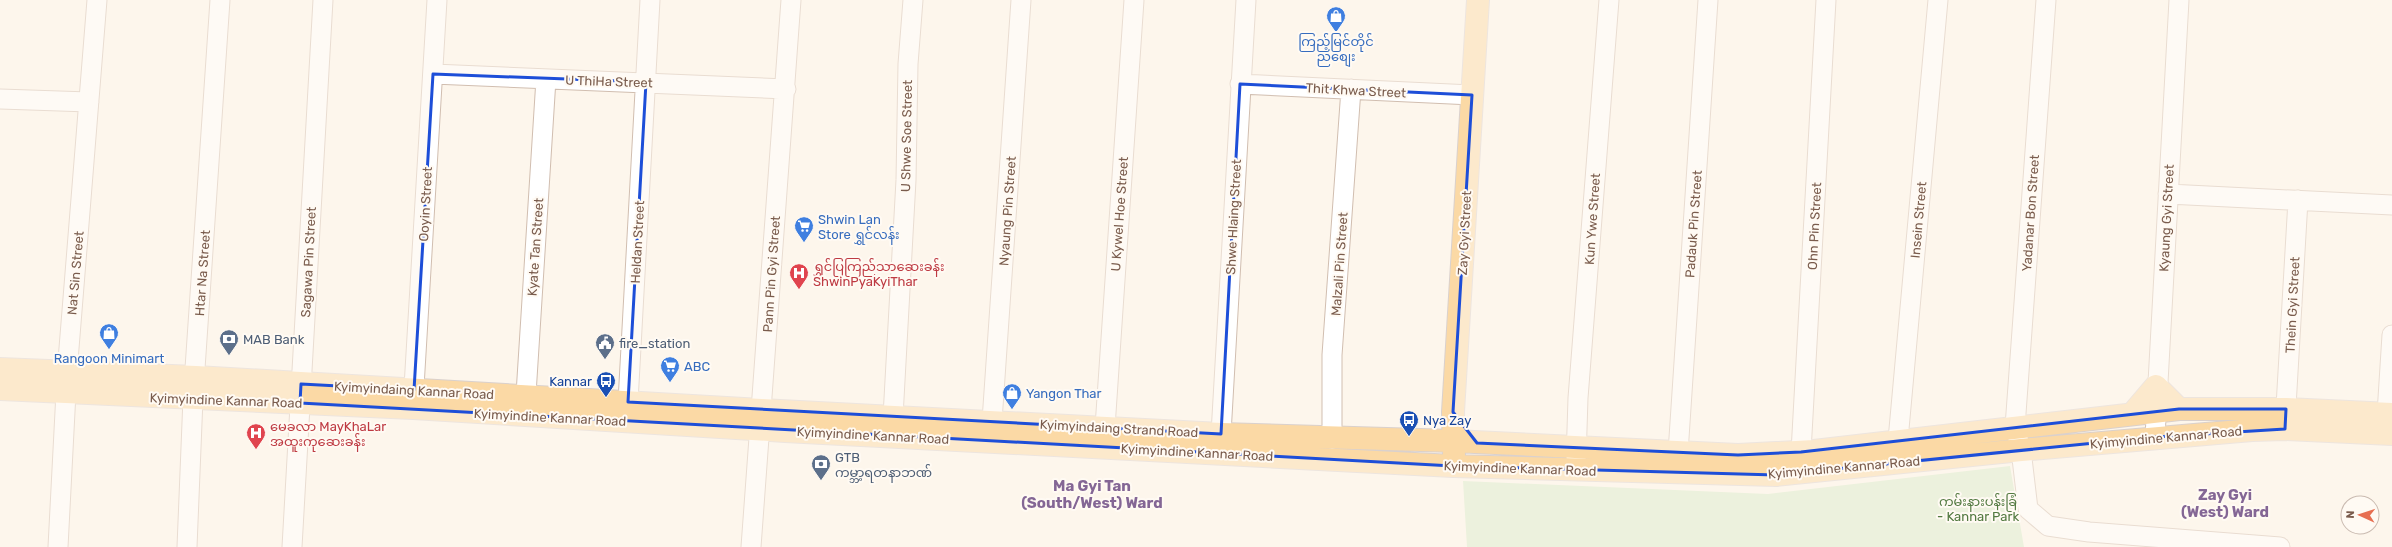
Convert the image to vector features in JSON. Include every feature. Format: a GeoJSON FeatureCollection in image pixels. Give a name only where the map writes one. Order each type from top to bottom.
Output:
{"type":"FeatureCollection","features":[{"type":"Feature","properties":{"kind":"main road","name":"Zay Gyi Street"},"geometry":{"type":"LineString","coordinates":[[1453,466],[1453,409],[1478,0]]}},
{"type":"Feature","properties":{"kind":"main road","name":"Kyimyindine Kannar Road"},"geometry":{"type":"LineString","coordinates":[[0,369],[67,382],[193,398],[300,393],[414,399]]}},
{"type":"Feature","properties":{"kind":"main road"},"geometry":{"type":"LineString","coordinates":[[67,382],[196,377],[300,393]]}},
{"type":"Feature","properties":{"kind":"main road","name":"Kyimyindine Kannar Road"},"geometry":{"type":"LineString","coordinates":[[0,389],[67,382]]}},
{"type":"Feature","properties":{"kind":"main road"},"geometry":{"type":"LineString","coordinates":[[2133,412],[2156,386],[2179,409]]}},
{"type":"Feature","properties":{"kind":"main road","name":"Kyimyindaing Kannar Road"},"geometry":{"type":"LineString","coordinates":[[414,399],[525,406],[628,402],[760,420]]}},
{"type":"Feature","properties":{"kind":"main road","name":"Kyimyindine Kannar Road"},"geometry":{"type":"LineString","coordinates":[[525,406],[1104,438],[1453,466],[1776,476],[1803,463],[1898,440],[2133,412],[2179,409],[2285,419],[2390,421]]}},
{"type":"Feature","properties":{"kind":"main road"},"geometry":{"type":"LineString","coordinates":[[1415,441],[1441,426],[1453,409],[1476,443]]}},
{"type":"Feature","properties":{"kind":"main road","name":"Kyimyindaing Strand Road"},"geometry":{"type":"LineString","coordinates":[[760,420],[893,417],[919,428],[992,421],[1104,438],[1220,434],[1332,439],[1454,441],[1476,443]]}},
{"type":"Feature","properties":{"kind":"main road","name":"Kyimyindine Kannar Road"},"geometry":{"type":"LineString","coordinates":[[1476,443],[1576,442],[1738,455],[1803,463],[2021,450],[2155,437],[2285,419]]}},
{"type":"Feature","properties":{"kind":"street","name":"Nat Sin Street"},"geometry":{"type":"LineString","coordinates":[[58,547],[67,382],[97,0]]}},
{"type":"Feature","properties":{"kind":"street","name":"Htar Na Street"},"geometry":{"type":"LineString","coordinates":[[187,547],[193,398],[196,377],[220,0]]}},
{"type":"Feature","properties":{"kind":"street","name":"Sagawa Pin Street"},"geometry":{"type":"LineString","coordinates":[[292,547],[323,0]]}},
{"type":"Feature","properties":{"kind":"street","name":"Ooyin Street"},"geometry":{"type":"LineString","coordinates":[[414,399],[437,0]]}},
{"type":"Feature","properties":{"kind":"street","name":"Heldan Street"},"geometry":{"type":"LineString","coordinates":[[628,402],[650,0]]}},
{"type":"Feature","properties":{"kind":"street","name":"Pann Pin Gyi Street"},"geometry":{"type":"LineString","coordinates":[[751,547],[786,89],[791,0]]}},
{"type":"Feature","properties":{"kind":"street","name":"U Shwe Soe Street"},"geometry":{"type":"LineString","coordinates":[[893,417],[906,180],[908,64],[913,0]]}},
{"type":"Feature","properties":{"kind":"street","name":"Nyaung Pin Street"},"geometry":{"type":"LineString","coordinates":[[992,421],[1020,0]]}},
{"type":"Feature","properties":{"kind":"street","name":"U Kywel Hoe Street"},"geometry":{"type":"LineString","coordinates":[[1104,438],[1134,0]]}},
{"type":"Feature","properties":{"kind":"street","name":"Shwe Hlaing Street"},"geometry":{"type":"LineString","coordinates":[[1220,434],[1246,0]]}},
{"type":"Feature","properties":{"kind":"street","name":"Kun Ywe Street"},"geometry":{"type":"LineString","coordinates":[[1575,470],[1609,0]]}},
{"type":"Feature","properties":{"kind":"street","name":"Padauk Pin Street"},"geometry":{"type":"LineString","coordinates":[[1678,450],[1708,0]]}},
{"type":"Feature","properties":{"kind":"street","name":"Ohn Pin Street"},"geometry":{"type":"LineString","coordinates":[[1803,463],[1826,0]]}},
{"type":"Feature","properties":{"kind":"street","name":"Insein Street"},"geometry":{"type":"LineString","coordinates":[[1898,440],[1938,0]]}},
{"type":"Feature","properties":{"kind":"street","name":"Yadanar Bon Street"},"geometry":{"type":"LineString","coordinates":[[2046,0],[2015,427],[2021,450],[2028,509],[2048,526],[2089,532],[2280,547]]}},
{"type":"Feature","properties":{"kind":"street","name":"Kyaung Gyi Street"},"geometry":{"type":"LineString","coordinates":[[2155,437],[2156,386],[2179,0]]}},
{"type":"Feature","properties":{"kind":"street","name":"U ThiHa Street"},"geometry":{"type":"LineString","coordinates":[[433,74],[786,89]]}},
{"type":"Feature","properties":{"kind":"street","name":"Kyate Tan Street"},"geometry":{"type":"LineString","coordinates":[[525,406],[546,79]]}},
{"type":"Feature","properties":{"kind":"street","name":"Thit Khwa Street"},"geometry":{"type":"LineString","coordinates":[[1240,84],[1472,95]]}},
{"type":"Feature","properties":{"kind":"street","name":"Malzali Pin Street"},"geometry":{"type":"LineString","coordinates":[[1332,439],[1332,355],[1351,89]]}},
{"type":"Feature","properties":{"kind":"street"},"geometry":{"type":"LineString","coordinates":[[0,99],[89,102]]}},
{"type":"Feature","properties":{"kind":"street"},"geometry":{"type":"LineString","coordinates":[[2168,194],[2392,205]]}},
{"type":"Feature","properties":{"kind":"street","name":"Thein Gyi Street"},"geometry":{"type":"LineString","coordinates":[[2285,419],[2298,200]]}},
{"type":"Feature","properties":{"kind":"street"},"geometry":{"type":"LineString","coordinates":[[2390,421],[2392,335]]}},
{"type":"Feature","properties":{"kind":"highlighted area"},"geometry":{"type":"Polygon","coordinates":[[[433,74],[646,82],[628,402],[1221,434],[1240,84],[1472,95],[1453,412],[1477,443],[1738,455],[1801,452],[2179,409],[2286,409],[2285,429],[2155,437],[1776,475],[1453,466],[300,403],[301,384],[414,390],[433,74]]]}},
{"type":"Feature","properties":{"kind":"green space","name":"ကမ်းနားပန်းခြံ - Kannar Park"},"geometry":{"type":"Polygon","coordinates":[[[2010,466],[2024,547],[1467,547],[1463,481],[1768,494],[2010,466]]]}},
{"type":"Feature","properties":{"kind":"place","name":"ကြည့်မြင်တိုင် ညစျေး"},"geometry":{"type":"Point","coordinates":[1336,33]}},
{"type":"Feature","properties":{"kind":"place","name":"Shwin Lan Store ရွှင်လန်း"},"geometry":{"type":"Point","coordinates":[804,243]}},
{"type":"Feature","properties":{"kind":"place","name":"ရွှင်ပြကြည်သာဆေးခန်း ShwinPyaKyiThar"},"geometry":{"type":"Point","coordinates":[799,290]}},
{"type":"Feature","properties":{"kind":"place","name":"Rangoon Minimart"},"geometry":{"type":"Point","coordinates":[109,350]}},
{"type":"Feature","properties":{"kind":"place","name":"MAB Bank"},"geometry":{"type":"Point","coordinates":[229,356]}},
{"type":"Feature","properties":{"kind":"place","name":"fire_station"},"geometry":{"type":"Point","coordinates":[605,360]}},
{"type":"Feature","properties":{"kind":"place","name":"ABC"},"geometry":{"type":"Point","coordinates":[670,383]}},
{"type":"Feature","properties":{"kind":"place","name":"Kannar"},"geometry":{"type":"Point","coordinates":[606,398]}},
{"type":"Feature","properties":{"kind":"place","name":"Yangon Thar"},"geometry":{"type":"Point","coordinates":[1012,410]}},
{"type":"Feature","properties":{"kind":"place","name":"Nya Zay"},"geometry":{"type":"Point","coordinates":[1409,437]}},
{"type":"Feature","properties":{"kind":"place","name":"မေခလာ MayKhaLar အထူးကုဆေးခန်း"},"geometry":{"type":"Point","coordinates":[256,450]}},
{"type":"Feature","properties":{"kind":"place","name":"GTB ကမ္ဘာ့ရတနာဘဏ်"},"geometry":{"type":"Point","coordinates":[821,481]}},
{"type":"Feature","properties":{"kind":"district","name":"Ma Gyi Tan (South/West) Ward"},"geometry":{"type":"Point","coordinates":[1092,494]}},
{"type":"Feature","properties":{"kind":"district","name":"Zay Gyi (West) Ward"},"geometry":{"type":"Point","coordinates":[2225,504]}}]}
